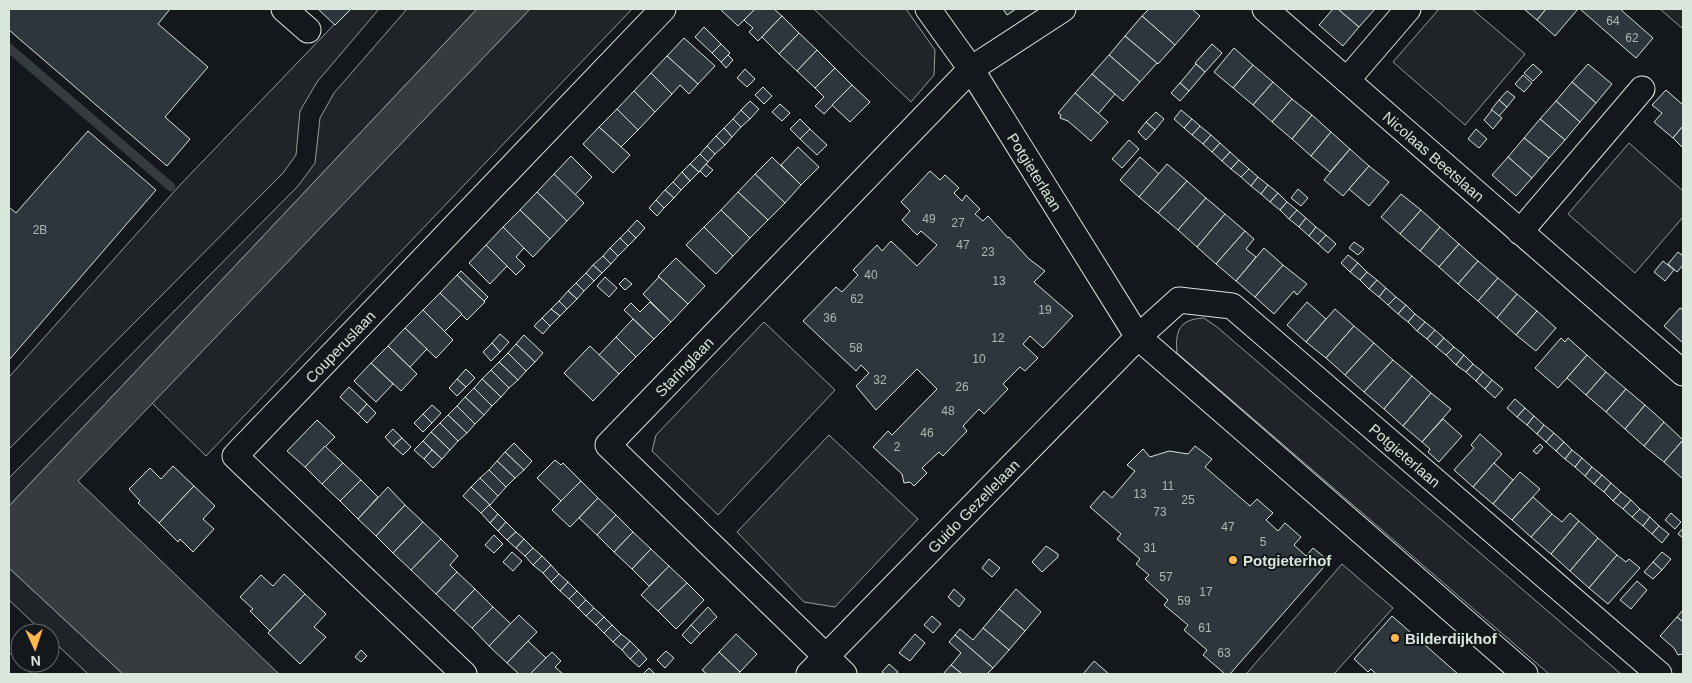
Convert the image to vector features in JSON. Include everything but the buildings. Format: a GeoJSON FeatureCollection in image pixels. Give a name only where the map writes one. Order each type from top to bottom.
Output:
{"type":"FeatureCollection","features":[{"type":"Feature","properties":{"kind":"street"},"geometry":{"type":"LineString","coordinates":[[284,9],[308,30]]}},
{"type":"Feature","properties":{"kind":"street","name":"Couperuslaan"},"geometry":{"type":"LineString","coordinates":[[464,674],[235,456],[664,9]]}},
{"type":"Feature","properties":{"kind":"street","name":"Potgieterlaan"},"geometry":{"type":"LineString","coordinates":[[928,9],[971,69],[1138,337],[1525,674]]}},
{"type":"Feature","properties":{"kind":"street"},"geometry":{"type":"LineString","coordinates":[[971,69],[1063,9]]}},
{"type":"Feature","properties":{"kind":"street","name":"Nicolaas Beetslaan"},"geometry":{"type":"LineString","coordinates":[[1265,9],[1683,373]]}},
{"type":"Feature","properties":{"kind":"street"},"geometry":{"type":"LineString","coordinates":[[1347,80],[1408,9]]}},
{"type":"Feature","properties":{"kind":"street","name":"Staringlaan"},"geometry":{"type":"LineString","coordinates":[[817,666],[608,444],[971,69]]}},
{"type":"Feature","properties":{"kind":"street"},"geometry":{"type":"LineString","coordinates":[[1520,232],[1642,89]]}},
{"type":"Feature","properties":{"kind":"street","name":"Potgieterlaan"},"geometry":{"type":"LineString","coordinates":[[1138,337],[1179,300],[1232,306],[1659,674]]}},
{"type":"Feature","properties":{"kind":"street","name":"Guido Gezellelaan"},"geometry":{"type":"LineString","coordinates":[[817,666],[1138,337]]}},
{"type":"Feature","properties":{"kind":"street"},"geometry":{"type":"LineString","coordinates":[[817,666],[844,674]]}},
{"type":"Feature","properties":{"kind":"street"},"geometry":{"type":"LineString","coordinates":[[9,668],[16,674]]}},
{"type":"Feature","properties":{"kind":"shaded area"},"geometry":{"type":"Polygon","coordinates":[[[349,9],[379,9],[317,82],[300,111],[296,155],[283,173],[9,449],[9,377],[180,185],[349,9]]]}},
{"type":"Feature","properties":{"kind":"shaded area"},"geometry":{"type":"Polygon","coordinates":[[[407,9],[477,9],[9,506],[9,478],[298,186],[315,163],[320,118],[334,93],[407,9]]]}},
{"type":"Feature","properties":{"kind":"shaded area"},"geometry":{"type":"Polygon","coordinates":[[[477,9],[530,9],[78,481],[279,674],[123,674],[9,568],[9,506],[477,9]]]}},
{"type":"Feature","properties":{"kind":"shaded area"},"geometry":{"type":"Polygon","coordinates":[[[530,9],[632,9],[206,456],[152,403],[530,9]]]}},
{"type":"Feature","properties":{"kind":"shaded area"},"geometry":{"type":"Polygon","coordinates":[[[814,9],[906,9],[935,50],[934,75],[911,102],[814,9]]]}},
{"type":"Feature","properties":{"kind":"shaded area"},"geometry":{"type":"Polygon","coordinates":[[[1439,9],[1472,9],[1525,54],[1465,125],[1393,62],[1439,9]]]}},
{"type":"Feature","properties":{"kind":"shaded area"},"geometry":{"type":"Polygon","coordinates":[[[1660,9],[1683,9],[1683,29],[1660,9]]]}},
{"type":"Feature","properties":{"kind":"shaded area"},"geometry":{"type":"Polygon","coordinates":[[[1629,143],[1683,191],[1683,217],[1635,273],[1568,214],[1629,143]]]}},
{"type":"Feature","properties":{"kind":"shaded area"},"geometry":{"type":"Polygon","coordinates":[[[1204,318],[1217,327],[1621,674],[1549,674],[1177,353],[1177,338],[1180,328],[1189,321],[1204,318]]]}},
{"type":"Feature","properties":{"kind":"shaded area"},"geometry":{"type":"Polygon","coordinates":[[[764,322],[835,390],[718,515],[652,451],[656,435],[764,322]]]}},
{"type":"Feature","properties":{"kind":"shaded area"},"geometry":{"type":"Polygon","coordinates":[[[829,435],[918,519],[835,607],[804,602],[737,532],[829,435]]]}},
{"type":"Feature","properties":{"kind":"shaded area"},"geometry":{"type":"Polygon","coordinates":[[[1342,564],[1393,608],[1334,674],[1246,674],[1342,564]]]}},
{"type":"Feature","properties":{"kind":"shaded area"},"geometry":{"type":"Polygon","coordinates":[[[9,568],[123,674],[88,674],[60,647],[60,623],[33,623],[9,600],[9,568]]]}},
{"type":"Feature","properties":{"kind":"waterway"},"geometry":{"type":"LineString","coordinates":[[9,48],[171,187]]}},
{"type":"Feature","properties":{"kind":"place","name":"Potgieterhof"},"geometry":{"type":"Point","coordinates":[1233,560]}},
{"type":"Feature","properties":{"kind":"place","name":"Bilderdijkhof"},"geometry":{"type":"Point","coordinates":[1395,638]}}]}
